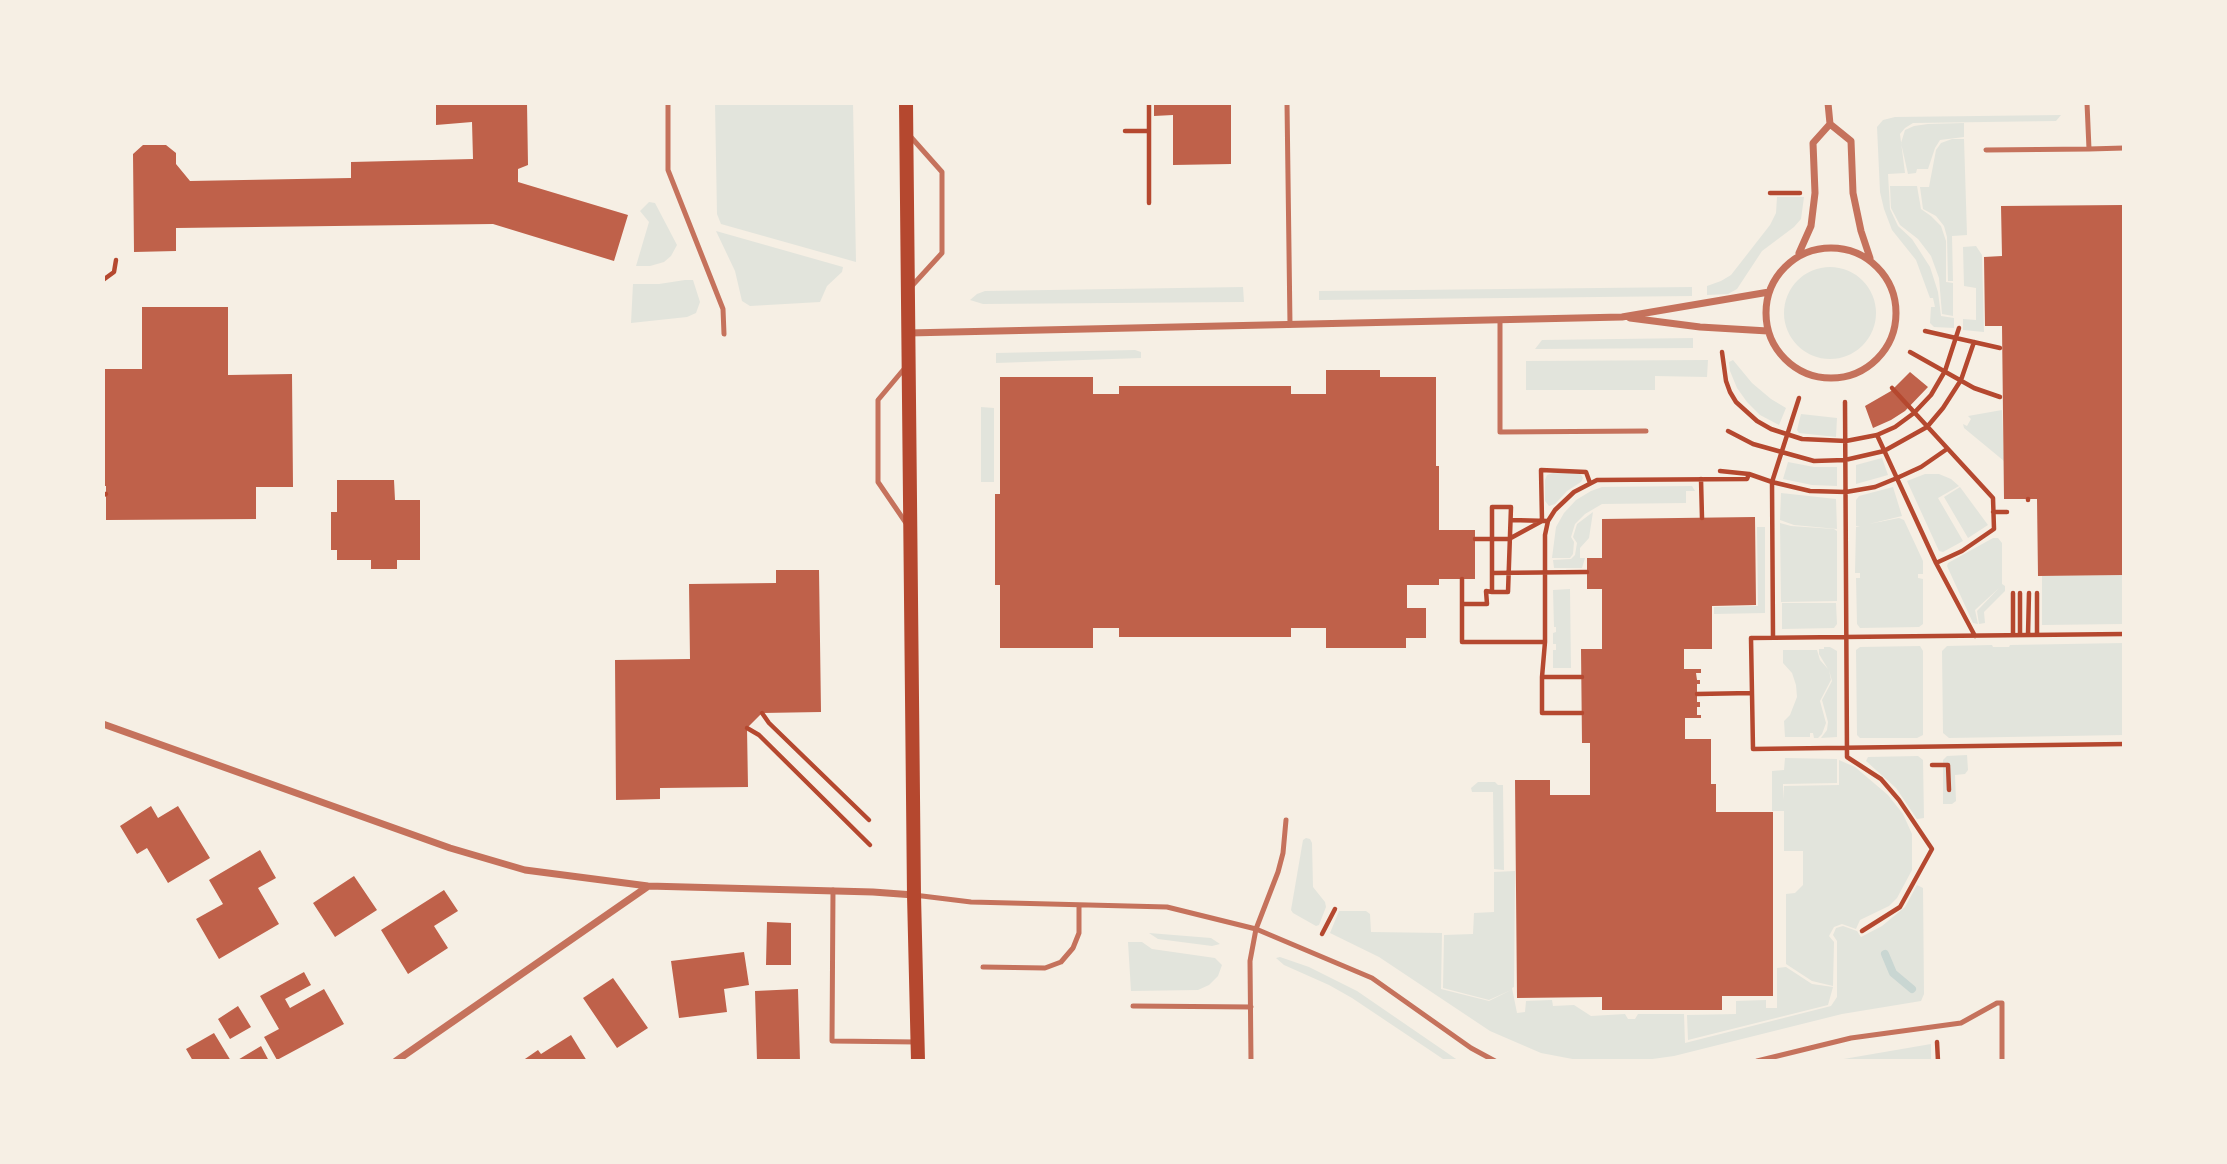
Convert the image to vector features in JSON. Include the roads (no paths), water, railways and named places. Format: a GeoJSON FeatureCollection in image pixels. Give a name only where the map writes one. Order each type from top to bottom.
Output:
{"type":"FeatureCollection","features":[{"type":"Feature","properties":{"kind":"main road"},"geometry":{"type":"LineString","coordinates":[[906,103],[918,1061]]}},
{"type":"Feature","properties":{"kind":"street"},"geometry":{"type":"LineString","coordinates":[[1828,103],[1830,124],[1851,141],[1853,193],[1870,258],[1891,286],[1897,306],[1896,328],[1887,348],[1873,364],[1854,374],[1833,379],[1812,376],[1793,366],[1777,351],[1768,331],[1765,312],[1769,292],[1777,276],[1799,253],[1811,226],[1815,193],[1813,143],[1830,124]]}},
{"type":"Feature","properties":{"kind":"street"},"geometry":{"type":"LineString","coordinates":[[1799,253],[1824,248],[1844,248],[1870,258]]}},
{"type":"Feature","properties":{"kind":"street"},"geometry":{"type":"LineString","coordinates":[[908,333],[1622,317],[1769,292]]}},
{"type":"Feature","properties":{"kind":"street"},"geometry":{"type":"LineString","coordinates":[[1622,317],[1700,327],[1768,331]]}},
{"type":"Feature","properties":{"kind":"street"},"geometry":{"type":"LineString","coordinates":[[103,724],[450,848],[525,870],[648,886],[833,890],[914,895]]}},
{"type":"Feature","properties":{"kind":"street"},"geometry":{"type":"LineString","coordinates":[[396,1061],[648,886]]}},
{"type":"Feature","properties":{"kind":"lane"},"geometry":{"type":"LineString","coordinates":[[668,103],[668,170],[723,309],[724,334]]}},
{"type":"Feature","properties":{"kind":"lane"},"geometry":{"type":"LineString","coordinates":[[1287,103],[1290,325]]}},
{"type":"Feature","properties":{"kind":"lane"},"geometry":{"type":"LineString","coordinates":[[2087,103],[2089,149]]}},
{"type":"Feature","properties":{"kind":"lane"},"geometry":{"type":"LineString","coordinates":[[906,132],[942,172],[942,253],[908,290]]}},
{"type":"Feature","properties":{"kind":"lane"},"geometry":{"type":"LineString","coordinates":[[1986,150],[2124,148]]}},
{"type":"Feature","properties":{"kind":"lane"},"geometry":{"type":"LineString","coordinates":[[1500,321],[1500,432],[1646,431]]}},
{"type":"Feature","properties":{"kind":"lane"},"geometry":{"type":"LineString","coordinates":[[909,364],[878,400],[878,482],[911,529]]}},
{"type":"Feature","properties":{"kind":"lane"},"geometry":{"type":"LineString","coordinates":[[1251,1061],[1250,961],[1256,929],[1283,853],[1286,820]]}},
{"type":"Feature","properties":{"kind":"lane"},"geometry":{"type":"LineString","coordinates":[[833,890],[832,1041],[917,1042]]}},
{"type":"Feature","properties":{"kind":"lane"},"geometry":{"type":"LineString","coordinates":[[914,895],[971,902],[1167,907],[1256,929],[1372,978],[1471,1048],[1495,1061]]}},
{"type":"Feature","properties":{"kind":"lane"},"geometry":{"type":"LineString","coordinates":[[983,967],[1045,968],[1061,962],[1073,948],[1079,933],[1079,905]]}},
{"type":"Feature","properties":{"kind":"lane"},"geometry":{"type":"LineString","coordinates":[[1757,1061],[1851,1038],[1961,1023],[1997,1003],[2002,1003],[2002,1061]]}},
{"type":"Feature","properties":{"kind":"lane"},"geometry":{"type":"LineString","coordinates":[[1133,1006],[1251,1007]]}},
{"type":"Feature","properties":{"kind":"waterway"},"geometry":{"type":"LineString","coordinates":[[1885,954],[1893,973],[1912,989]]}}]}
